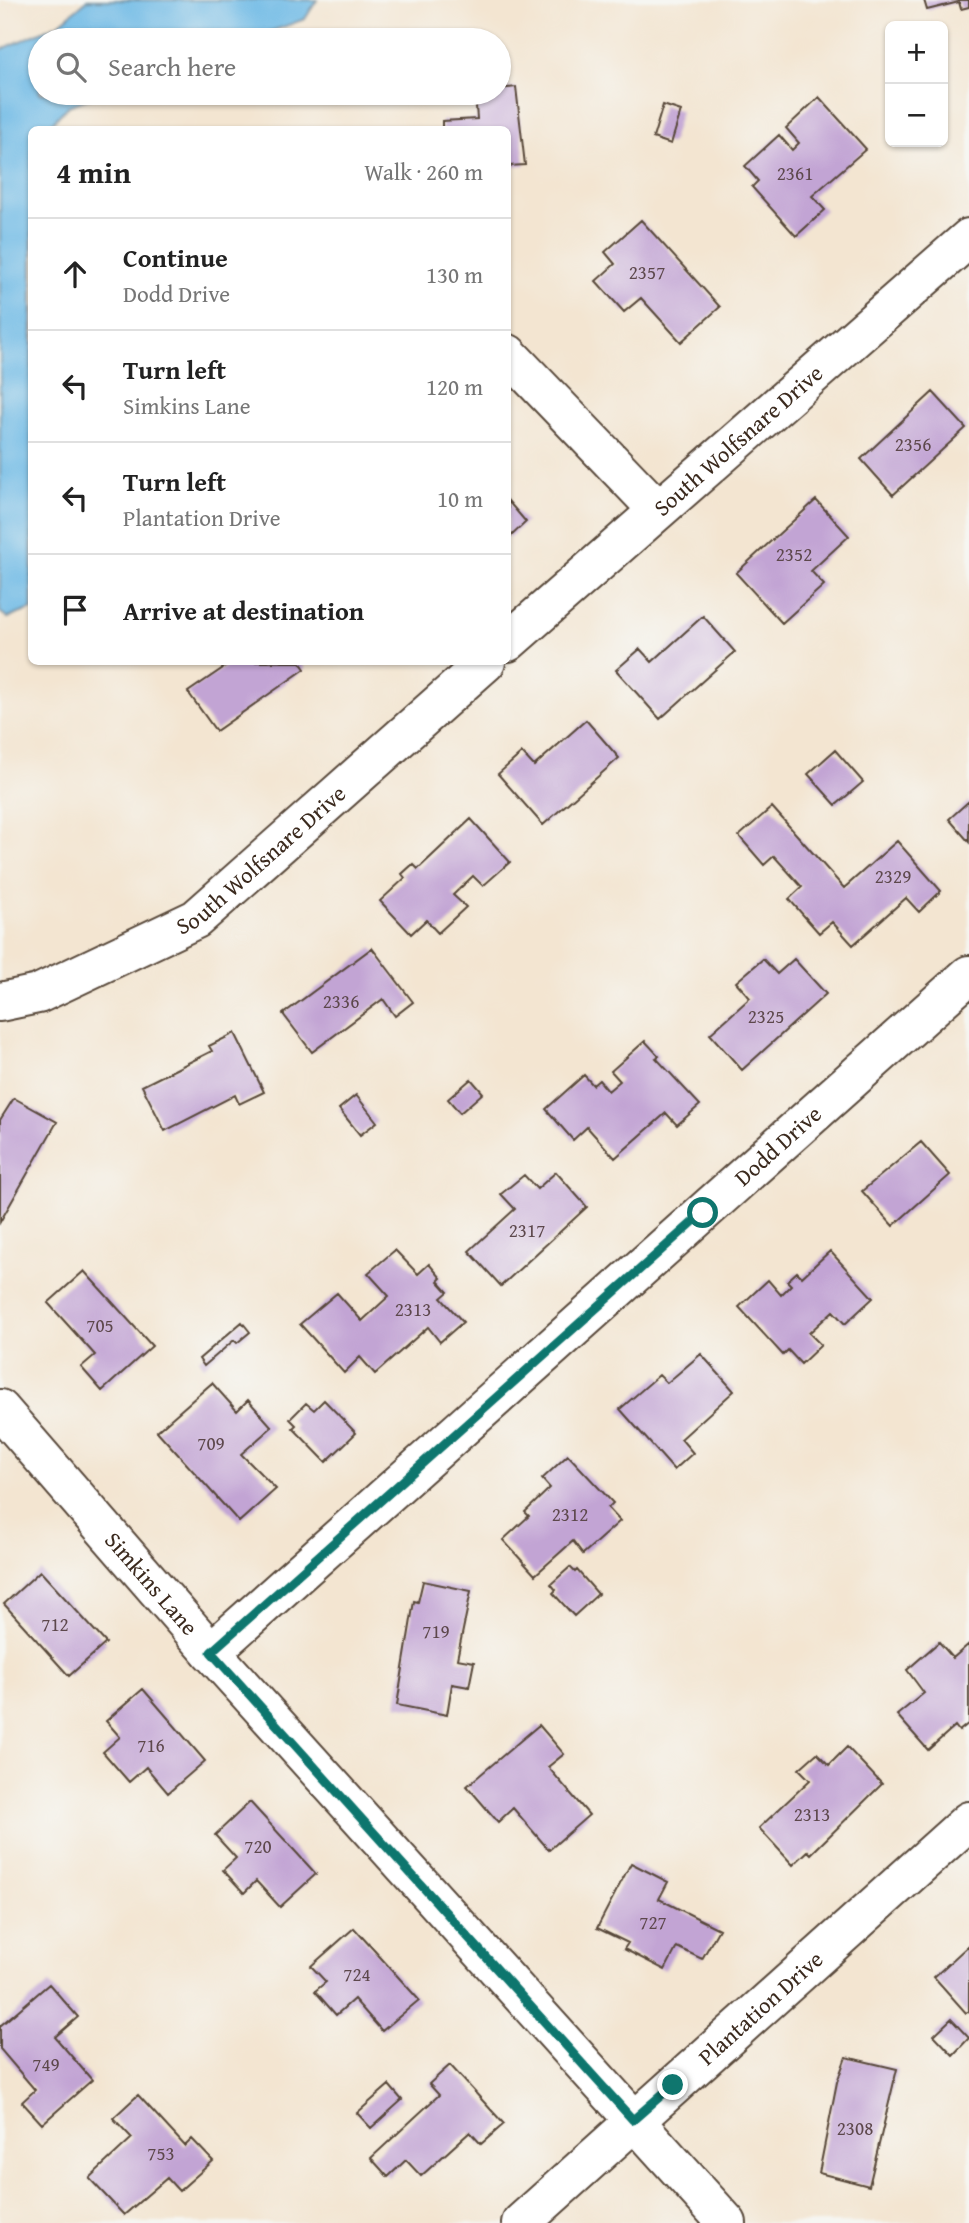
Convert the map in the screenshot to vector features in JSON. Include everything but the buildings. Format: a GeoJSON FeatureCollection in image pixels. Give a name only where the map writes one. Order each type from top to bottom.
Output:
{"type":"FeatureCollection","features":[{"type":"Feature","properties":{"kind":"street","name":"South Wolfsnare Drive"},"geometry":{"type":"LineString","coordinates":[[511,639],[969,238]]}},
{"type":"Feature","properties":{"kind":"street"},"geometry":{"type":"LineString","coordinates":[[511,357],[657,509]]}},
{"type":"Feature","properties":{"kind":"street","name":"South Wolfsnare Drive"},"geometry":{"type":"LineString","coordinates":[[0,1002],[38,994],[196,919],[483,665]]}},
{"type":"Feature","properties":{"kind":"street","name":"Dodd Drive"},"geometry":{"type":"LineString","coordinates":[[211,1652],[969,975]]}},
{"type":"Feature","properties":{"kind":"street","name":"Simkins Lane"},"geometry":{"type":"LineString","coordinates":[[0,1409],[211,1652],[727,2223]]}},
{"type":"Feature","properties":{"kind":"street","name":"Plantation Drive"},"geometry":{"type":"LineString","coordinates":[[520,2223],[969,1821]]}},
{"type":"Feature","properties":{"kind":"water"},"geometry":{"type":"Polygon","coordinates":[[[87,0],[317,0],[305,19],[280,28],[50,28],[59,24],[87,0]]]}},
{"type":"Feature","properties":{"kind":"water"},"geometry":{"type":"Polygon","coordinates":[[[28,38],[28,105],[71,105],[49,126],[28,126],[28,610],[8,618],[0,612],[0,50],[28,38]]]}},
{"type":"Feature","properties":{"kind":"route"},"geometry":{"type":"LineString","coordinates":[[673,2085],[633,2120],[211,1652],[703,1213]]}}]}
